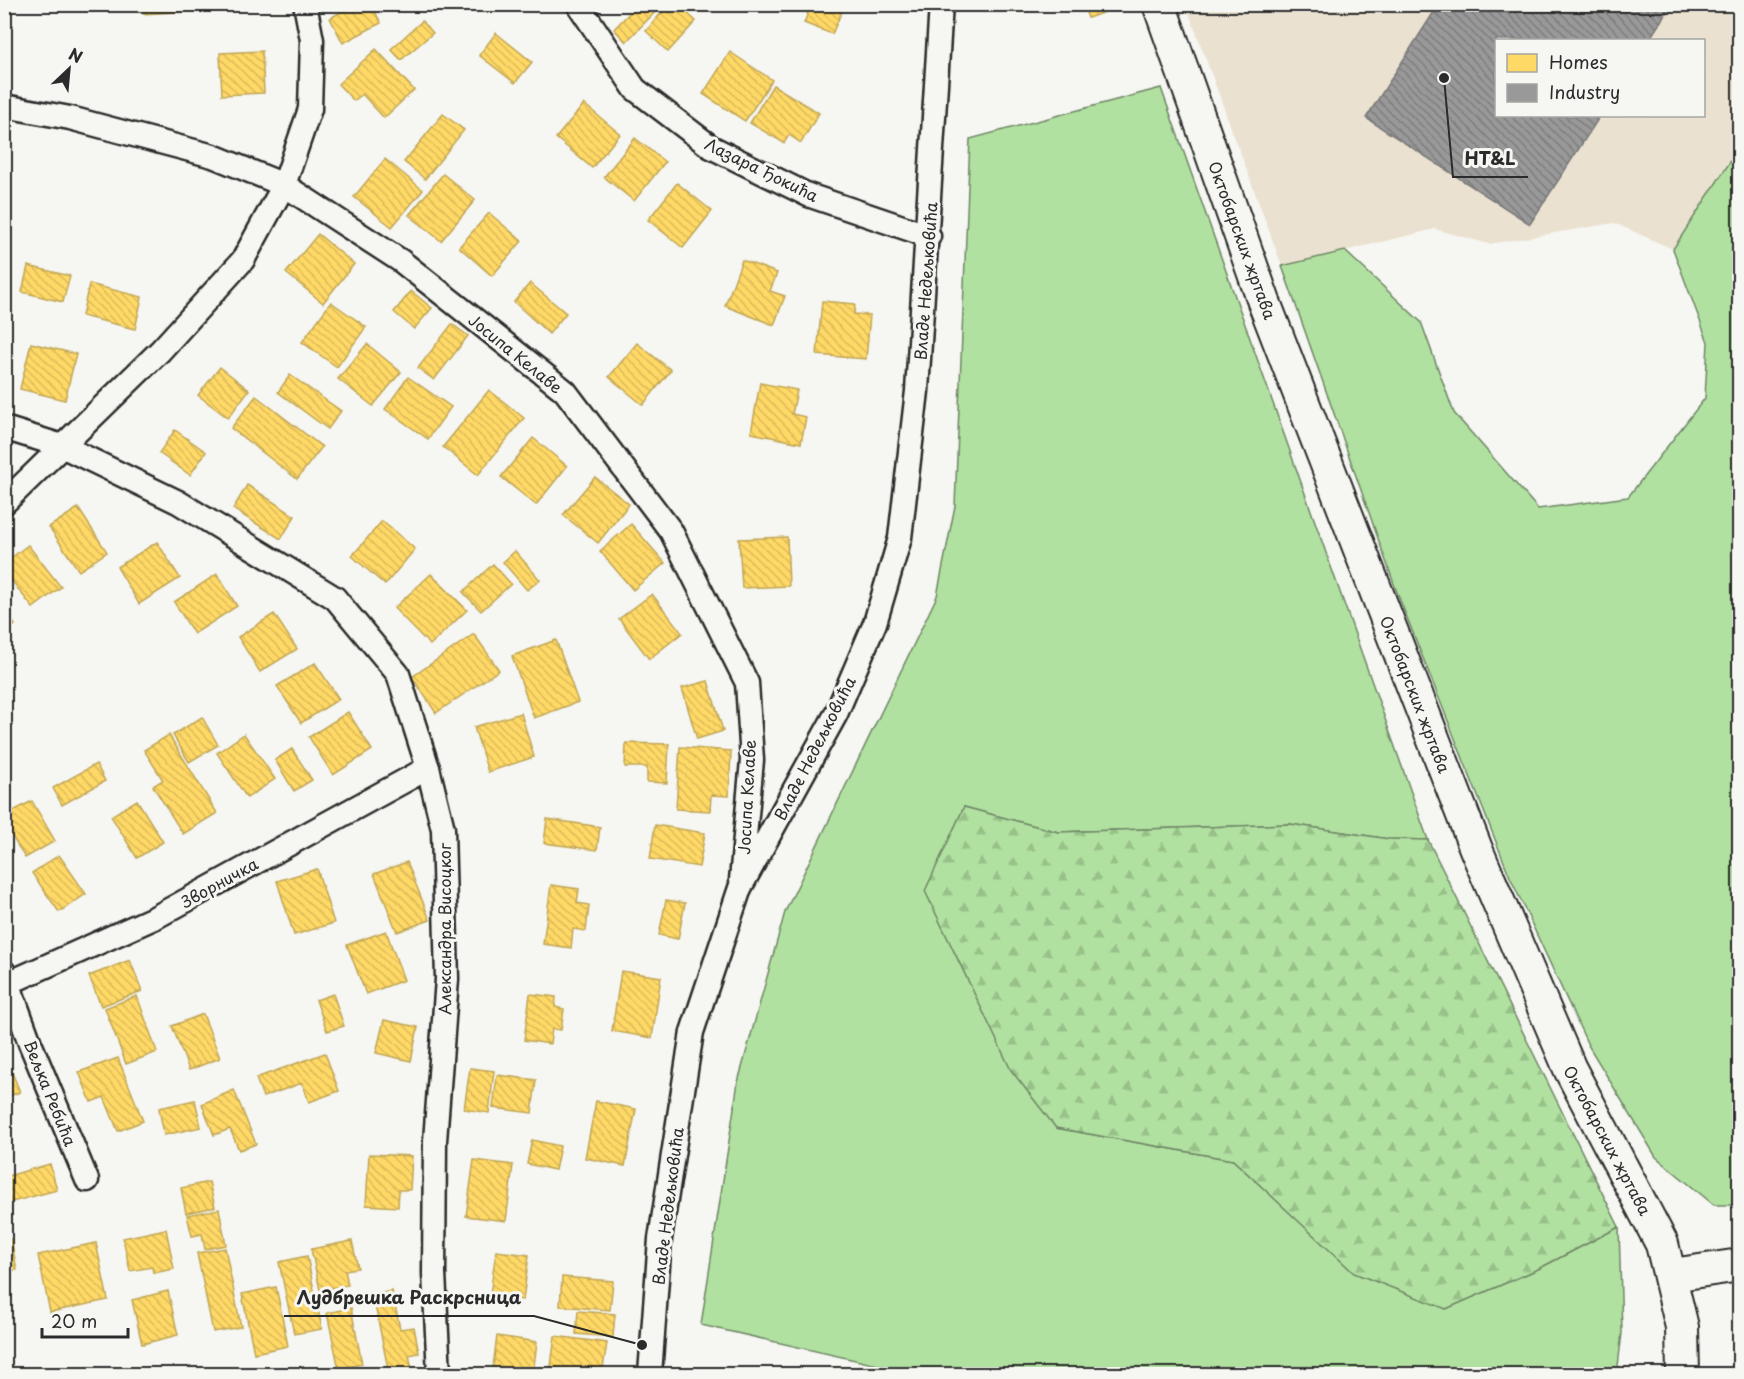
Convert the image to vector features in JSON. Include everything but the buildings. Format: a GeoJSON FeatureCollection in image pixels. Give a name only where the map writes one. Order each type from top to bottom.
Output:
{"type":"FeatureCollection","features":[{"type":"Feature","properties":{"kind":"street"},"geometry":{"type":"LineString","coordinates":[[4,503],[160,351],[243,260],[284,185],[310,109],[312,40],[305,4]]}},
{"type":"Feature","properties":{"kind":"street","name":"Лазара Ђокића"},"geometry":{"type":"LineString","coordinates":[[578,4],[635,89],[711,147],[808,195],[929,236]]}},
{"type":"Feature","properties":{"kind":"street","name":"Владе Недељковића"},"geometry":{"type":"LineString","coordinates":[[650,1374],[660,1239],[692,1032],[740,888],[836,714],[875,623],[900,538],[917,391],[929,236],[941,4]]}},
{"type":"Feature","properties":{"kind":"street","name":"Октобарских жртава"},"geometry":{"type":"LineString","coordinates":[[1159,4],[1264,302],[1476,849],[1570,1069],[1662,1244],[1672,1275],[1682,1326],[1683,1374]]}},
{"type":"Feature","properties":{"kind":"street","name":"Јосипа Келаве"},"geometry":{"type":"LineString","coordinates":[[4,106],[70,118],[213,156],[284,185],[402,261],[565,391],[671,531],[747,683],[752,760],[740,888]]}},
{"type":"Feature","properties":{"kind":"street","name":"Александра Висоцког"},"geometry":{"type":"LineString","coordinates":[[4,428],[62,446],[178,502],[335,598],[398,674],[428,768],[443,829],[447,899],[447,979],[435,1141],[434,1273],[439,1374]]}},
{"type":"Feature","properties":{"kind":"street","name":"Зворничка"},"geometry":{"type":"LineString","coordinates":[[6,980],[156,917],[428,768]]}},
{"type":"Feature","properties":{"kind":"street","name":"Вељка Ребића"},"geometry":{"type":"LineString","coordinates":[[6,980],[87,1180]]}},
{"type":"Feature","properties":{"kind":"street"},"geometry":{"type":"LineString","coordinates":[[1672,1275],[1740,1265]]}},
{"type":"Feature","properties":{"kind":"shaded area"},"geometry":{"type":"Polygon","coordinates":[[[1186,5],[1739,5],[1739,148],[1673,249],[1614,223],[1489,244],[1435,229],[1282,266],[1186,5]]]}},
{"type":"Feature","properties":{"kind":"green space"},"geometry":{"type":"Polygon","coordinates":[[[1161,88],[1428,840],[1389,839],[1290,824],[1058,832],[964,807],[926,892],[966,976],[1056,1128],[1233,1160],[1287,1210],[1446,1309],[1538,1269],[1619,1227],[1622,1333],[1617,1374],[917,1374],[701,1325],[738,1082],[785,912],[937,596],[955,506],[970,139],[1161,88]]]}},
{"type":"Feature","properties":{"kind":"green space"},"geometry":{"type":"Polygon","coordinates":[[[1739,148],[1740,1205],[1714,1205],[1656,1157],[1588,1045],[1510,877],[1398,595],[1282,266],[1345,251],[1421,322],[1454,413],[1538,509],[1628,497],[1705,398],[1708,342],[1673,249],[1739,148]]]}},
{"type":"Feature","properties":{"kind":"green space"},"geometry":{"type":"Polygon","coordinates":[[[964,807],[1058,832],[1290,824],[1389,839],[1428,840],[1619,1227],[1538,1269],[1446,1309],[1354,1273],[1233,1160],[1056,1128],[1011,1070],[925,891],[964,807]]]}},
{"type":"Feature","properties":{"kind":"place","name":"HT&L"},"geometry":{"type":"Point","coordinates":[1444,78]}},
{"type":"Feature","properties":{"kind":"place","name":"Лудбрешка Раскрсница"},"geometry":{"type":"Point","coordinates":[642,1345]}}]}
